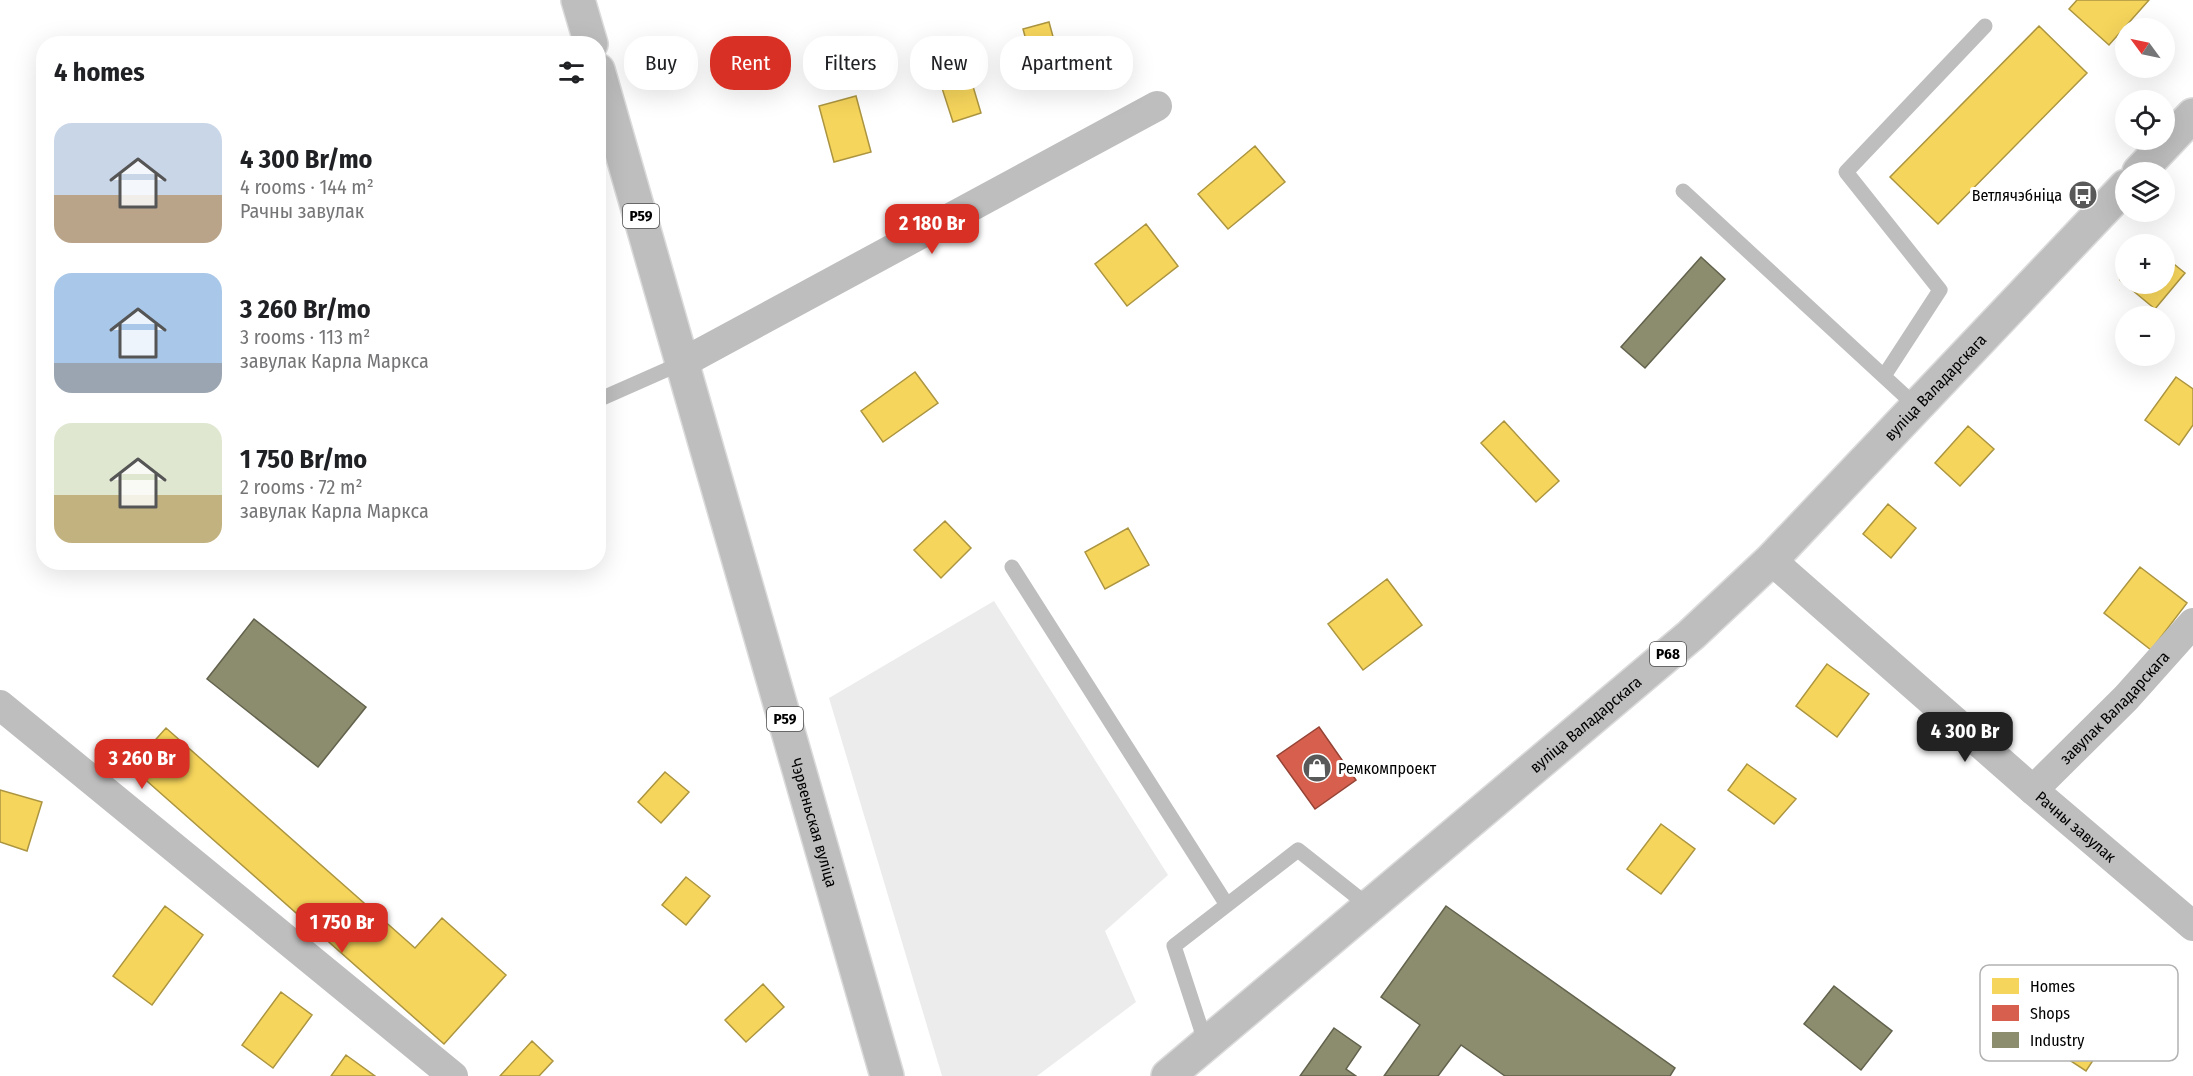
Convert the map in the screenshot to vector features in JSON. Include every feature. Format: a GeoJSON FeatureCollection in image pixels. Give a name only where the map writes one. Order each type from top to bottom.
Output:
{"type":"FeatureCollection","features":[{"type":"Feature","properties":{"kind":"main road"},"geometry":{"type":"LineString","coordinates":[[578,0],[589,36]]}},
{"type":"Feature","properties":{"kind":"main road","name":"Р59"},"geometry":{"type":"LineString","coordinates":[[606,97],[684,362]]}},
{"type":"Feature","properties":{"kind":"main road"},"geometry":{"type":"LineString","coordinates":[[2148,162],[2193,115]]}},
{"type":"Feature","properties":{"kind":"main road","name":"вуліца Валадарскага"},"geometry":{"type":"LineString","coordinates":[[1168,1076],[1691,635],[1771,560],[2115,198]]}},
{"type":"Feature","properties":{"kind":"main road","name":"Чэрвеньская вуліца"},"geometry":{"type":"LineString","coordinates":[[684,362],[887,1076]]}},
{"type":"Feature","properties":{"kind":"street"},"geometry":{"type":"LineString","coordinates":[[684,362],[1157,106]]}},
{"type":"Feature","properties":{"kind":"street","name":"Рачны завулак"},"geometry":{"type":"LineString","coordinates":[[1771,560],[2033,790],[2193,926]]}},
{"type":"Feature","properties":{"kind":"street","name":"завулак Валадарскага"},"geometry":{"type":"LineString","coordinates":[[2033,790],[2126,698],[2193,623]]}},
{"type":"Feature","properties":{"kind":"street"},"geometry":{"type":"LineString","coordinates":[[0,705],[453,1076]]}},
{"type":"Feature","properties":{"kind":"lane"},"geometry":{"type":"LineString","coordinates":[[1884,376],[1940,290],[1846,172],[1985,26]]}},
{"type":"Feature","properties":{"kind":"lane"},"geometry":{"type":"LineString","coordinates":[[1683,190],[1917,407]]}},
{"type":"Feature","properties":{"kind":"lane"},"geometry":{"type":"LineString","coordinates":[[606,396],[684,362]]}},
{"type":"Feature","properties":{"kind":"lane"},"geometry":{"type":"LineString","coordinates":[[1012,567],[1227,905]]}},
{"type":"Feature","properties":{"kind":"lane"},"geometry":{"type":"LineString","coordinates":[[1207,1044],[1174,946],[1298,850],[1370,906]]}},
{"type":"Feature","properties":{"kind":"shaded area"},"geometry":{"type":"Polygon","coordinates":[[[994,601],[1168,875],[1105,931],[1136,1002],[1037,1076],[942,1076],[829,698],[994,601]]]}},
{"type":"Feature","properties":{"kind":"building: Homes"},"geometry":{"type":"Polygon","coordinates":[[[2077,0],[2149,0],[2133,18],[2115,18],[2115,38],[2109,45],[2069,9],[2077,0]]]}},
{"type":"Feature","properties":{"kind":"building: Homes"},"geometry":{"type":"Polygon","coordinates":[[[1049,22],[1053,36],[1025,36],[1023,29],[1049,22]]]}},
{"type":"Feature","properties":{"kind":"building: Homes"},"geometry":{"type":"Polygon","coordinates":[[[2039,26],[2087,73],[1938,224],[1890,177],[2039,26]]]}},
{"type":"Feature","properties":{"kind":"building: Homes"},"geometry":{"type":"Polygon","coordinates":[[[943,90],[974,90],[981,113],[953,122],[943,90]]]}},
{"type":"Feature","properties":{"kind":"building: Homes"},"geometry":{"type":"Polygon","coordinates":[[[856,96],[871,152],[834,162],[819,106],[856,96]]]}},
{"type":"Feature","properties":{"kind":"building: Homes"},"geometry":{"type":"Polygon","coordinates":[[[1255,146],[1285,182],[1228,229],[1198,194],[1255,146]]]}},
{"type":"Feature","properties":{"kind":"building: Homes"},"geometry":{"type":"Polygon","coordinates":[[[1146,224],[1178,266],[1127,306],[1095,264],[1146,224]]]}},
{"type":"Feature","properties":{"kind":"building: Homes"},"geometry":{"type":"Polygon","coordinates":[[[2175,265],[2185,273],[2175,285],[2175,265]]]}},
{"type":"Feature","properties":{"kind":"building: Homes"},"geometry":{"type":"Polygon","coordinates":[[[2137,294],[2168,294],[2158,306],[2151,306],[2137,294]]]}},
{"type":"Feature","properties":{"kind":"building: Homes"},"geometry":{"type":"Polygon","coordinates":[[[915,372],[938,403],[883,442],[861,411],[915,372]]]}},
{"type":"Feature","properties":{"kind":"building: Homes"},"geometry":{"type":"Polygon","coordinates":[[[2176,377],[2193,389],[2193,425],[2179,445],[2145,420],[2176,377]]]}},
{"type":"Feature","properties":{"kind":"building: Homes"},"geometry":{"type":"Polygon","coordinates":[[[1504,421],[1559,481],[1536,502],[1481,443],[1504,421]]]}},
{"type":"Feature","properties":{"kind":"building: Homes"},"geometry":{"type":"Polygon","coordinates":[[[1968,426],[1994,449],[1960,486],[1935,463],[1968,426]]]}},
{"type":"Feature","properties":{"kind":"building: Homes"},"geometry":{"type":"Polygon","coordinates":[[[1888,504],[1916,528],[1891,558],[1863,534],[1888,504]]]}},
{"type":"Feature","properties":{"kind":"building: Homes"},"geometry":{"type":"Polygon","coordinates":[[[945,521],[971,548],[941,578],[914,550],[945,521]]]}},
{"type":"Feature","properties":{"kind":"building: Homes"},"geometry":{"type":"Polygon","coordinates":[[[1128,528],[1149,565],[1105,589],[1085,552],[1128,528]]]}},
{"type":"Feature","properties":{"kind":"building: Homes"},"geometry":{"type":"Polygon","coordinates":[[[2140,567],[2187,603],[2151,650],[2104,613],[2140,567]]]}},
{"type":"Feature","properties":{"kind":"building: Homes"},"geometry":{"type":"Polygon","coordinates":[[[1387,579],[1422,625],[1363,670],[1328,624],[1387,579]]]}},
{"type":"Feature","properties":{"kind":"building: Homes"},"geometry":{"type":"Polygon","coordinates":[[[1827,664],[1869,694],[1837,737],[1796,706],[1827,664]]]}},
{"type":"Feature","properties":{"kind":"building: Homes"},"geometry":{"type":"Polygon","coordinates":[[[166,728],[415,948],[442,918],[506,975],[444,1044],[131,767],[166,728]]]}},
{"type":"Feature","properties":{"kind":"building: Homes"},"geometry":{"type":"Polygon","coordinates":[[[1747,764],[1796,799],[1774,824],[1728,790],[1747,764]]]}},
{"type":"Feature","properties":{"kind":"building: Homes"},"geometry":{"type":"Polygon","coordinates":[[[665,772],[689,792],[661,823],[638,802],[665,772]]]}},
{"type":"Feature","properties":{"kind":"building: Homes"},"geometry":{"type":"Polygon","coordinates":[[[0,790],[42,802],[27,851],[0,842],[0,790]]]}},
{"type":"Feature","properties":{"kind":"building: Homes"},"geometry":{"type":"Polygon","coordinates":[[[1661,824],[1695,849],[1661,894],[1627,869],[1661,824]]]}},
{"type":"Feature","properties":{"kind":"building: Homes"},"geometry":{"type":"Polygon","coordinates":[[[686,877],[710,896],[686,925],[662,905],[686,877]]]}},
{"type":"Feature","properties":{"kind":"building: Homes"},"geometry":{"type":"Polygon","coordinates":[[[165,906],[203,935],[152,1005],[113,976],[165,906]]]}},
{"type":"Feature","properties":{"kind":"building: Homes"},"geometry":{"type":"Polygon","coordinates":[[[763,984],[784,1007],[746,1042],[725,1020],[763,984]]]}},
{"type":"Feature","properties":{"kind":"building: Homes"},"geometry":{"type":"Polygon","coordinates":[[[281,992],[312,1015],[273,1068],[242,1045],[281,992]]]}},
{"type":"Feature","properties":{"kind":"building: Homes"},"geometry":{"type":"Polygon","coordinates":[[[532,1041],[553,1061],[539,1076],[500,1076],[532,1041]]]}},
{"type":"Feature","properties":{"kind":"building: Homes"},"geometry":{"type":"Polygon","coordinates":[[[346,1055],[375,1076],[331,1076],[346,1055]]]}},
{"type":"Feature","properties":{"kind":"building: Homes"},"geometry":{"type":"Polygon","coordinates":[[[2071,1061],[2093,1061],[2086,1071],[2071,1061]]]}},
{"type":"Feature","properties":{"kind":"building: Shops","name":"Ремкомпроект"},"geometry":{"type":"Polygon","coordinates":[[[1319,727],[1356,780],[1315,809],[1277,756],[1319,727]]]}},
{"type":"Feature","properties":{"kind":"building: Industry"},"geometry":{"type":"Polygon","coordinates":[[[1701,257],[1725,279],[1645,368],[1621,347],[1701,257]]]}},
{"type":"Feature","properties":{"kind":"building: Industry"},"geometry":{"type":"Polygon","coordinates":[[[254,619],[366,707],[318,767],[207,679],[254,619]]]}},
{"type":"Feature","properties":{"kind":"building: Industry"},"geometry":{"type":"Polygon","coordinates":[[[1446,906],[1675,1068],[1670,1076],[1505,1076],[1461,1045],[1438,1076],[1384,1076],[1420,1025],[1381,997],[1446,906]]]}},
{"type":"Feature","properties":{"kind":"building: Industry"},"geometry":{"type":"Polygon","coordinates":[[[1834,986],[1892,1031],[1861,1070],[1804,1024],[1834,986]]]}},
{"type":"Feature","properties":{"kind":"building: Industry"},"geometry":{"type":"Polygon","coordinates":[[[1334,1028],[1361,1047],[1346,1069],[1356,1076],[1300,1076],[1334,1028]]]}},
{"type":"Feature","properties":{"kind":"place","name":"Ветлячэбніца"},"geometry":{"type":"Point","coordinates":[2083,195]}},
{"type":"Feature","properties":{"kind":"place","name":"Ремкомпроект"},"geometry":{"type":"Point","coordinates":[1317,768]}}]}
